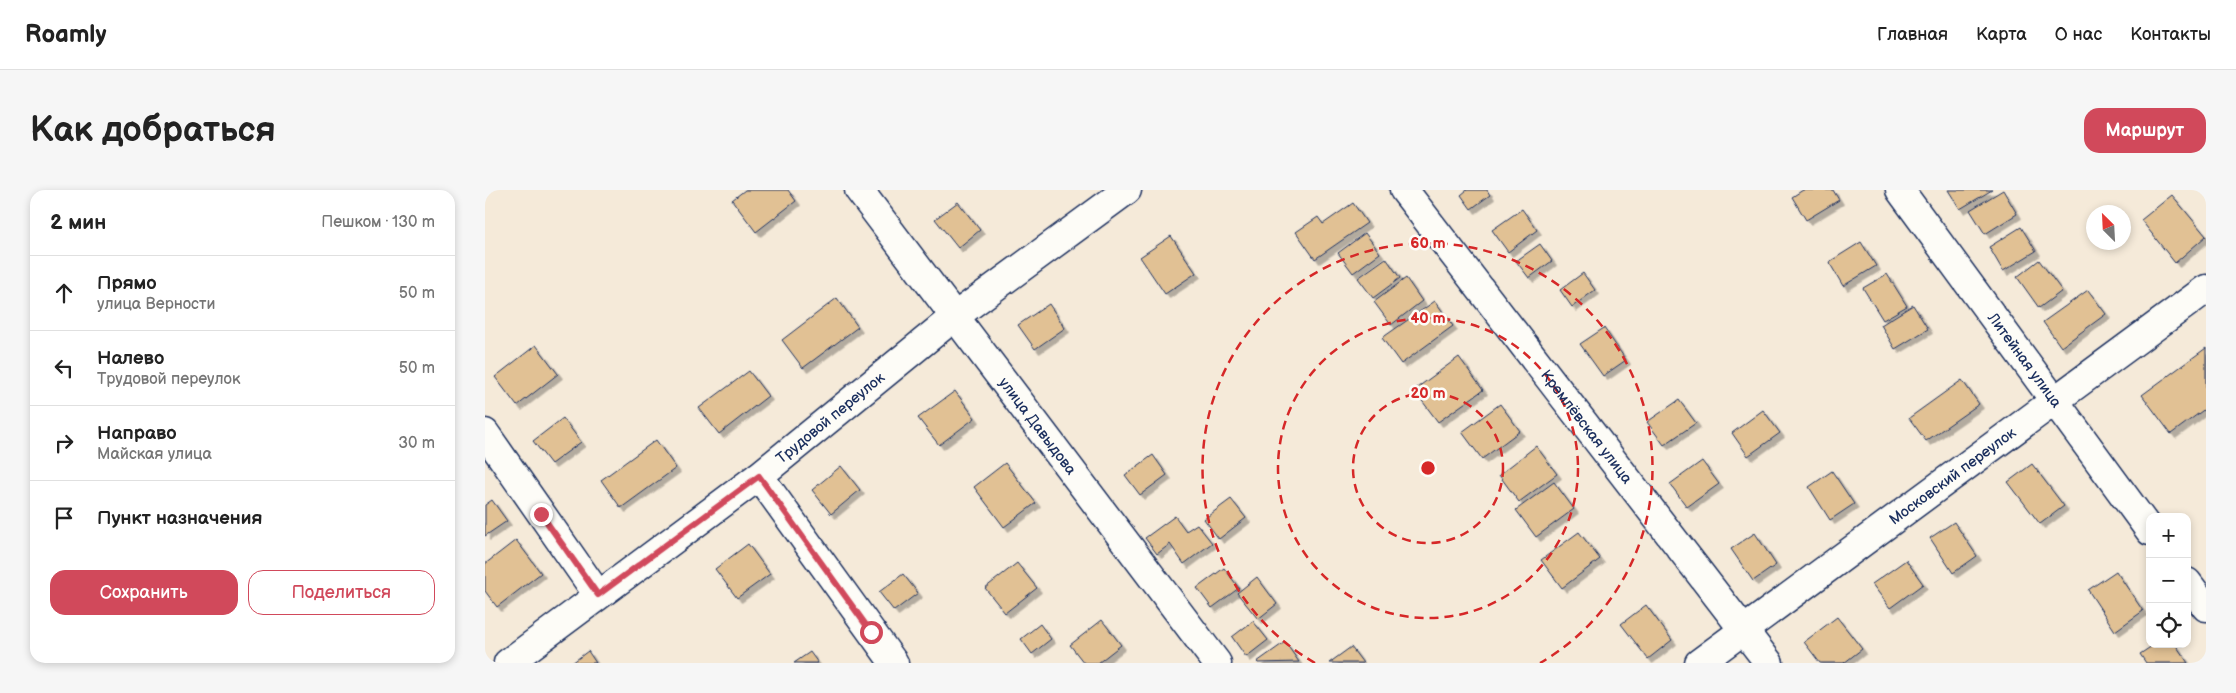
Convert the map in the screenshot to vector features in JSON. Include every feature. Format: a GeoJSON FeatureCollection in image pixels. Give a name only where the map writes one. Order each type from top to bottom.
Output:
{"type":"FeatureCollection","features":[{"type":"Feature","properties":{"kind":"street","name":"улица Давыдова"},"geometry":{"type":"LineString","coordinates":[[859,190],[1217,663]]}},
{"type":"Feature","properties":{"kind":"street","name":"Трудовой переулок"},"geometry":{"type":"LineString","coordinates":[[511,662],[759,476],[954,317],[1127,190]]}},
{"type":"Feature","properties":{"kind":"street","name":"Кремлёвская улица"},"geometry":{"type":"LineString","coordinates":[[1404,190],[1769,663]]}},
{"type":"Feature","properties":{"kind":"street","name":"Литейная улица"},"geometry":{"type":"LineString","coordinates":[[1900,190],[2146,526]]}},
{"type":"Feature","properties":{"kind":"street","name":"Московский переулок"},"geometry":{"type":"LineString","coordinates":[[1699,663],[2206,289]]}},
{"type":"Feature","properties":{"kind":"street"},"geometry":{"type":"LineString","coordinates":[[485,433],[598,595]]}},
{"type":"Feature","properties":{"kind":"street"},"geometry":{"type":"LineString","coordinates":[[759,476],[893,663]]}},
{"type":"Feature","properties":{"kind":"street"},"geometry":{"type":"LineString","coordinates":[[2191,587],[2206,608]]}},
{"type":"Feature","properties":{"kind":"building"},"geometry":{"type":"Polygon","coordinates":[[[745,190],[788,190],[796,201],[756,232],[732,200],[745,190]]]}},
{"type":"Feature","properties":{"kind":"building"},"geometry":{"type":"Polygon","coordinates":[[[1467,190],[1487,190],[1490,195],[1471,209],[1461,195],[1467,190]]]}},
{"type":"Feature","properties":{"kind":"building"},"geometry":{"type":"Polygon","coordinates":[[[1803,190],[1833,190],[1839,200],[1806,220],[1792,197],[1803,190]]]}},
{"type":"Feature","properties":{"kind":"building"},"geometry":{"type":"Polygon","coordinates":[[[1948,190],[1992,190],[1960,209],[1948,190]]]}},
{"type":"Feature","properties":{"kind":"building"},"geometry":{"type":"Polygon","coordinates":[[[2003,190],[2017,214],[1985,234],[1970,210],[2003,190]]]}},
{"type":"Feature","properties":{"kind":"building"},"geometry":{"type":"Polygon","coordinates":[[[2172,195],[2206,236],[2175,263],[2141,220],[2172,195]]]}},
{"type":"Feature","properties":{"kind":"building"},"geometry":{"type":"Polygon","coordinates":[[[958,202],[980,230],[958,248],[935,219],[958,202]]]}},
{"type":"Feature","properties":{"kind":"building"},"geometry":{"type":"Polygon","coordinates":[[[1353,203],[1367,223],[1315,259],[1296,232],[1318,217],[1323,224],[1353,203]]]}},
{"type":"Feature","properties":{"kind":"building"},"geometry":{"type":"Polygon","coordinates":[[[1522,209],[1537,230],[1508,252],[1492,230],[1522,209]]]}},
{"type":"Feature","properties":{"kind":"building"},"geometry":{"type":"Polygon","coordinates":[[[2021,227],[2036,251],[2003,271],[1989,247],[2021,227]]]}},
{"type":"Feature","properties":{"kind":"building"},"geometry":{"type":"Polygon","coordinates":[[[1365,233],[1380,253],[1353,273],[1338,253],[1365,233]]]}},
{"type":"Feature","properties":{"kind":"building"},"geometry":{"type":"Polygon","coordinates":[[[1171,236],[1196,273],[1165,294],[1140,257],[1171,236]]]}},
{"type":"Feature","properties":{"kind":"building"},"geometry":{"type":"Polygon","coordinates":[[[1861,242],[1876,266],[1843,286],[1829,262],[1861,242]]]}},
{"type":"Feature","properties":{"kind":"building"},"geometry":{"type":"Polygon","coordinates":[[[1540,244],[1552,261],[1529,278],[1516,261],[1540,244]]]}},
{"type":"Feature","properties":{"kind":"building"},"geometry":{"type":"Polygon","coordinates":[[[1386,258],[1400,278],[1373,298],[1358,278],[1386,258]]]}},
{"type":"Feature","properties":{"kind":"building"},"geometry":{"type":"Polygon","coordinates":[[[2039,260],[2062,291],[2039,308],[2017,277],[2039,260]]]}},
{"type":"Feature","properties":{"kind":"building"},"geometry":{"type":"Polygon","coordinates":[[[1583,273],[1595,290],[1572,307],[1560,290],[1583,273]]]}},
{"type":"Feature","properties":{"kind":"building"},"geometry":{"type":"Polygon","coordinates":[[[1887,274],[1907,306],[1883,320],[1863,288],[1887,274]]]}},
{"type":"Feature","properties":{"kind":"building"},"geometry":{"type":"Polygon","coordinates":[[[1406,278],[1422,301],[1391,325],[1374,302],[1406,278]]]}},
{"type":"Feature","properties":{"kind":"building"},"geometry":{"type":"Polygon","coordinates":[[[2088,290],[2106,314],[2061,347],[2043,322],[2088,290]]]}},
{"type":"Feature","properties":{"kind":"building"},"geometry":{"type":"Polygon","coordinates":[[[837,298],[858,327],[803,368],[782,340],[837,298]]]}},
{"type":"Feature","properties":{"kind":"building"},"geometry":{"type":"Polygon","coordinates":[[[1435,301],[1453,326],[1401,364],[1382,338],[1435,301]]]}},
{"type":"Feature","properties":{"kind":"building"},"geometry":{"type":"Polygon","coordinates":[[[1049,304],[1065,328],[1035,349],[1018,325],[1049,304]]]}},
{"type":"Feature","properties":{"kind":"building"},"geometry":{"type":"Polygon","coordinates":[[[1913,305],[1928,329],[1895,349],[1881,325],[1913,305]]]}},
{"type":"Feature","properties":{"kind":"building"},"geometry":{"type":"Polygon","coordinates":[[[1604,328],[1626,360],[1603,376],[1580,344],[1604,328]]]}},
{"type":"Feature","properties":{"kind":"building"},"geometry":{"type":"Polygon","coordinates":[[[536,345],[558,374],[517,406],[495,377],[536,345]]]}},
{"type":"Feature","properties":{"kind":"building"},"geometry":{"type":"Polygon","coordinates":[[[2206,348],[2206,408],[2171,434],[2142,395],[2206,348]]]}},
{"type":"Feature","properties":{"kind":"building"},"geometry":{"type":"Polygon","coordinates":[[[1459,357],[1483,390],[1438,422],[1414,390],[1459,357]]]}},
{"type":"Feature","properties":{"kind":"building"},"geometry":{"type":"Polygon","coordinates":[[[749,371],[768,396],[719,434],[699,408],[749,371]]]}},
{"type":"Feature","properties":{"kind":"building"},"geometry":{"type":"Polygon","coordinates":[[[1962,380],[1979,404],[1926,441],[1909,418],[1962,380]]]}},
{"type":"Feature","properties":{"kind":"building"},"geometry":{"type":"Polygon","coordinates":[[[955,391],[975,418],[939,445],[918,418],[955,391]]]}},
{"type":"Feature","properties":{"kind":"building"},"geometry":{"type":"Polygon","coordinates":[[[1679,400],[1696,423],[1664,445],[1647,422],[1679,400]]]}},
{"type":"Feature","properties":{"kind":"building"},"geometry":{"type":"Polygon","coordinates":[[[1500,404],[1520,431],[1482,459],[1462,432],[1500,404]]]}},
{"type":"Feature","properties":{"kind":"building"},"geometry":{"type":"Polygon","coordinates":[[[1763,410],[1780,433],[1748,456],[1732,433],[1763,410]]]}},
{"type":"Feature","properties":{"kind":"building"},"geometry":{"type":"Polygon","coordinates":[[[563,418],[581,442],[551,464],[533,441],[563,418]]]}},
{"type":"Feature","properties":{"kind":"building"},"geometry":{"type":"Polygon","coordinates":[[[656,440],[676,468],[621,508],[601,480],[656,440]]]}},
{"type":"Feature","properties":{"kind":"building"},"geometry":{"type":"Polygon","coordinates":[[[1536,446],[1557,474],[1519,502],[1499,475],[1536,446]]]}},
{"type":"Feature","properties":{"kind":"building"},"geometry":{"type":"Polygon","coordinates":[[[1153,455],[1167,475],[1140,495],[1125,475],[1153,455]]]}},
{"type":"Feature","properties":{"kind":"building"},"geometry":{"type":"Polygon","coordinates":[[[1702,461],[1719,484],[1687,507],[1670,484],[1702,461]]]}},
{"type":"Feature","properties":{"kind":"building"},"geometry":{"type":"Polygon","coordinates":[[[1005,463],[1036,503],[1004,527],[974,487],[1005,463]]]}},
{"type":"Feature","properties":{"kind":"building"},"geometry":{"type":"Polygon","coordinates":[[[2032,464],[2064,506],[2040,524],[2008,482],[2032,464]]]}},
{"type":"Feature","properties":{"kind":"building"},"geometry":{"type":"Polygon","coordinates":[[[841,466],[860,490],[831,514],[812,490],[841,466]]]}},
{"type":"Feature","properties":{"kind":"building"},"geometry":{"type":"Polygon","coordinates":[[[1832,471],[1854,504],[1830,520],[1809,487],[1832,471]]]}},
{"type":"Feature","properties":{"kind":"building"},"geometry":{"type":"Polygon","coordinates":[[[1554,482],[1574,509],[1536,537],[1516,510],[1554,482]]]}},
{"type":"Feature","properties":{"kind":"building"},"geometry":{"type":"Polygon","coordinates":[[[1231,499],[1246,518],[1219,539],[1204,519],[1231,499]]]}},
{"type":"Feature","properties":{"kind":"building"},"geometry":{"type":"Polygon","coordinates":[[[492,500],[507,521],[485,536],[485,505],[492,500]]]}},
{"type":"Feature","properties":{"kind":"building"},"geometry":{"type":"Polygon","coordinates":[[[1175,516],[1186,531],[1197,524],[1212,543],[1184,564],[1170,544],[1157,554],[1145,538],[1175,516]]]}},
{"type":"Feature","properties":{"kind":"building"},"geometry":{"type":"Polygon","coordinates":[[[1954,522],[1977,556],[1953,573],[1930,538],[1954,522]]]}},
{"type":"Feature","properties":{"kind":"building"},"geometry":{"type":"Polygon","coordinates":[[[1579,532],[1600,559],[1562,588],[1541,560],[1579,532]]]}},
{"type":"Feature","properties":{"kind":"building"},"geometry":{"type":"Polygon","coordinates":[[[1755,533],[1776,565],[1753,581],[1731,549],[1755,533]]]}},
{"type":"Feature","properties":{"kind":"building"},"geometry":{"type":"Polygon","coordinates":[[[516,540],[541,573],[497,607],[485,591],[485,564],[516,540]]]}},
{"type":"Feature","properties":{"kind":"building"},"geometry":{"type":"Polygon","coordinates":[[[748,544],[770,574],[737,598],[715,569],[748,544]]]}},
{"type":"Feature","properties":{"kind":"building"},"geometry":{"type":"Polygon","coordinates":[[[1906,560],[1923,584],[1890,608],[1872,584],[1906,560]]]}},
{"type":"Feature","properties":{"kind":"building"},"geometry":{"type":"Polygon","coordinates":[[[1017,563],[1037,588],[1005,613],[985,588],[1017,563]]]}},
{"type":"Feature","properties":{"kind":"building"},"geometry":{"type":"Polygon","coordinates":[[[1224,568],[1239,588],[1212,608],[1197,588],[1224,568]]]}},
{"type":"Feature","properties":{"kind":"building"},"geometry":{"type":"Polygon","coordinates":[[[2116,571],[2143,611],[2115,631],[2088,590],[2116,571]]]}},
{"type":"Feature","properties":{"kind":"building"},"geometry":{"type":"Polygon","coordinates":[[[903,574],[918,593],[894,611],[879,592],[903,574]]]}},
{"type":"Feature","properties":{"kind":"building"},"geometry":{"type":"Polygon","coordinates":[[[1257,577],[1277,604],[1258,619],[1237,593],[1257,577]]]}},
{"type":"Feature","properties":{"kind":"building"},"geometry":{"type":"Polygon","coordinates":[[[1646,605],[1672,640],[1648,659],[1621,624],[1646,605]]]}},
{"type":"Feature","properties":{"kind":"building"},"geometry":{"type":"Polygon","coordinates":[[[1837,617],[1862,649],[1844,663],[1820,663],[1804,642],[1837,617]]]}},
{"type":"Feature","properties":{"kind":"building"},"geometry":{"type":"Polygon","coordinates":[[[1102,620],[1121,645],[1098,663],[1084,663],[1070,645],[1102,620]]]}},
{"type":"Feature","properties":{"kind":"building"},"geometry":{"type":"Polygon","coordinates":[[[1253,621],[1268,640],[1246,657],[1232,637],[1253,621]]]}},
{"type":"Feature","properties":{"kind":"building"},"geometry":{"type":"Polygon","coordinates":[[[1040,624],[1051,639],[1032,654],[1021,639],[1040,624]]]}},
{"type":"Feature","properties":{"kind":"building"},"geometry":{"type":"Polygon","coordinates":[[[1285,642],[1299,662],[1257,662],[1285,642]]]}},
{"type":"Feature","properties":{"kind":"building"},"geometry":{"type":"Polygon","coordinates":[[[1351,647],[1363,663],[1329,663],[1351,647]]]}},
{"type":"Feature","properties":{"kind":"building"},"geometry":{"type":"Polygon","coordinates":[[[2149,648],[2178,648],[2188,663],[2146,663],[2140,654],[2149,648]]]}},
{"type":"Feature","properties":{"kind":"building"},"geometry":{"type":"Polygon","coordinates":[[[588,651],[596,663],[572,663],[588,651]]]}},
{"type":"Feature","properties":{"kind":"building"},"geometry":{"type":"Polygon","coordinates":[[[810,652],[818,663],[794,663],[810,652]]]}},
{"type":"Feature","properties":{"kind":"route"},"geometry":{"type":"LineString","coordinates":[[541,514],[598,595],[759,476],[871,632]]}}]}
